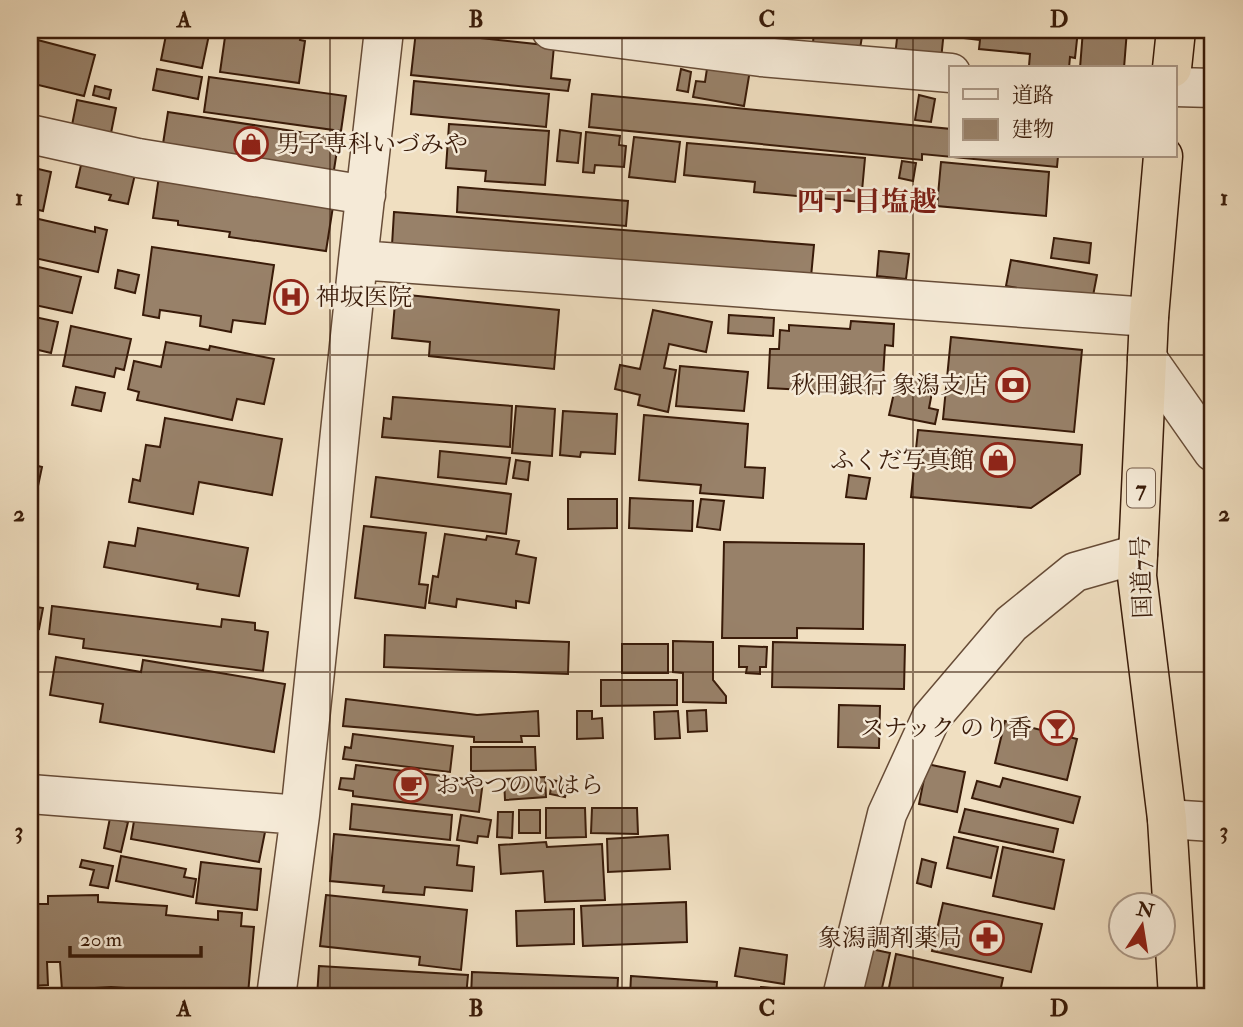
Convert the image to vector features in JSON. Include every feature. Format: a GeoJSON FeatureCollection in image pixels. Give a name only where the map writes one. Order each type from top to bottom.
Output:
{"type":"FeatureCollection","features":[{"type":"Feature","properties":{"kind":"highway"},"geometry":{"type":"LineString","coordinates":[[1172,66],[1176,30]]}},
{"type":"Feature","properties":{"kind":"highway","name":"国道7号"},"geometry":{"type":"LineString","coordinates":[[1163,158],[1149,317],[1137,576],[1167,819],[1178,997]]}},
{"type":"Feature","properties":{"kind":"street"},"geometry":{"type":"LineString","coordinates":[[276,997],[300,814],[384,30]]}},
{"type":"Feature","properties":{"kind":"street"},"geometry":{"type":"LineString","coordinates":[[551,30],[761,57],[949,73]]}},
{"type":"Feature","properties":{"kind":"street"},"geometry":{"type":"LineString","coordinates":[[1176,87],[1213,88]]}},
{"type":"Feature","properties":{"kind":"street"},"geometry":{"type":"LineString","coordinates":[[30,134],[138,158],[366,195]]}},
{"type":"Feature","properties":{"kind":"street"},"geometry":{"type":"LineString","coordinates":[[358,260],[1149,317]]}},
{"type":"Feature","properties":{"kind":"street"},"geometry":{"type":"LineString","coordinates":[[1147,358],[1213,452]]}},
{"type":"Feature","properties":{"kind":"street"},"geometry":{"type":"LineString","coordinates":[[842,997],[887,814],[932,718],[1011,624],[1075,572],[1138,554]]}},
{"type":"Feature","properties":{"kind":"street"},"geometry":{"type":"LineString","coordinates":[[30,793],[300,814]]}},
{"type":"Feature","properties":{"kind":"street"},"geometry":{"type":"LineString","coordinates":[[1167,819],[1213,822]]}},
{"type":"Feature","properties":{"kind":"building"},"geometry":{"type":"Polygon","coordinates":[[[167,30],[210,30],[202,68],[161,60],[167,30]]]}},
{"type":"Feature","properties":{"kind":"building"},"geometry":{"type":"Polygon","coordinates":[[[226,30],[302,31],[300,40],[305,41],[299,83],[220,72],[226,30]]]}},
{"type":"Feature","properties":{"kind":"building"},"geometry":{"type":"Polygon","coordinates":[[[739,30],[784,30],[782,46],[738,40],[739,30]]]}},
{"type":"Feature","properties":{"kind":"building"},"geometry":{"type":"Polygon","coordinates":[[[814,30],[863,30],[860,49],[813,43],[814,30]]]}},
{"type":"Feature","properties":{"kind":"building"},"geometry":{"type":"Polygon","coordinates":[[[898,30],[944,30],[941,60],[895,56],[898,30]]]}},
{"type":"Feature","properties":{"kind":"building"},"geometry":{"type":"Polygon","coordinates":[[[947,30],[1078,30],[1075,58],[1070,57],[1069,66],[1029,66],[1030,54],[979,49],[980,40],[946,36],[947,30]]]}},
{"type":"Feature","properties":{"kind":"building"},"geometry":{"type":"Polygon","coordinates":[[[1083,30],[1127,30],[1124,66],[1080,66],[1083,30]]]}},
{"type":"Feature","properties":{"kind":"building"},"geometry":{"type":"Polygon","coordinates":[[[416,31],[554,46],[551,78],[570,80],[568,91],[411,75],[416,31]]]}},
{"type":"Feature","properties":{"kind":"building"},"geometry":{"type":"Polygon","coordinates":[[[30,38],[95,55],[84,96],[30,83],[30,38]]]}},
{"type":"Feature","properties":{"kind":"building"},"geometry":{"type":"Polygon","coordinates":[[[708,62],[750,70],[744,106],[693,97],[696,81],[705,82],[708,62]]]}},
{"type":"Feature","properties":{"kind":"building"},"geometry":{"type":"Polygon","coordinates":[[[157,69],[202,77],[198,99],[153,90],[157,69]]]}},
{"type":"Feature","properties":{"kind":"building"},"geometry":{"type":"Polygon","coordinates":[[[681,69],[691,72],[688,92],[677,90],[681,69]]]}},
{"type":"Feature","properties":{"kind":"building"},"geometry":{"type":"Polygon","coordinates":[[[209,77],[346,96],[341,131],[204,112],[209,77]]]}},
{"type":"Feature","properties":{"kind":"building"},"geometry":{"type":"Polygon","coordinates":[[[414,81],[549,94],[546,127],[411,114],[414,81]]]}},
{"type":"Feature","properties":{"kind":"building"},"geometry":{"type":"Polygon","coordinates":[[[95,86],[111,90],[109,99],[93,95],[95,86]]]}},
{"type":"Feature","properties":{"kind":"building"},"geometry":{"type":"Polygon","coordinates":[[[592,94],[949,129],[949,157],[922,154],[922,160],[589,127],[592,94]]]}},
{"type":"Feature","properties":{"kind":"building"},"geometry":{"type":"Polygon","coordinates":[[[919,95],[935,99],[931,122],[915,120],[919,95]]]}},
{"type":"Feature","properties":{"kind":"building"},"geometry":{"type":"Polygon","coordinates":[[[77,100],[116,108],[111,133],[72,125],[77,100]]]}},
{"type":"Feature","properties":{"kind":"building","name":"男子専科いづみや"},"geometry":{"type":"Polygon","coordinates":[[[168,112],[339,138],[333,176],[162,150],[168,112]]]}},
{"type":"Feature","properties":{"kind":"building"},"geometry":{"type":"Polygon","coordinates":[[[449,124],[549,131],[545,185],[485,181],[486,171],[446,168],[449,124]]]}},
{"type":"Feature","properties":{"kind":"building"},"geometry":{"type":"Polygon","coordinates":[[[560,130],[581,133],[578,163],[557,161],[560,130]]]}},
{"type":"Feature","properties":{"kind":"building"},"geometry":{"type":"Polygon","coordinates":[[[586,132],[620,136],[619,145],[626,146],[624,167],[595,165],[594,173],[583,172],[586,132]]]}},
{"type":"Feature","properties":{"kind":"building"},"geometry":{"type":"Polygon","coordinates":[[[634,137],[680,142],[675,182],[629,177],[634,137]]]}},
{"type":"Feature","properties":{"kind":"building"},"geometry":{"type":"Polygon","coordinates":[[[687,143],[865,158],[861,202],[754,192],[755,182],[684,175],[687,143]]]}},
{"type":"Feature","properties":{"kind":"building"},"geometry":{"type":"Polygon","coordinates":[[[964,158],[1058,158],[1057,167],[964,158]]]}},
{"type":"Feature","properties":{"kind":"building"},"geometry":{"type":"Polygon","coordinates":[[[902,161],[916,163],[913,181],[899,178],[902,161]]]}},
{"type":"Feature","properties":{"kind":"building"},"geometry":{"type":"Polygon","coordinates":[[[941,162],[1049,172],[1046,216],[937,206],[941,162]]]}},
{"type":"Feature","properties":{"kind":"building"},"geometry":{"type":"Polygon","coordinates":[[[81,165],[136,170],[128,204],[109,200],[111,195],[76,187],[81,165]]]}},
{"type":"Feature","properties":{"kind":"building"},"geometry":{"type":"Polygon","coordinates":[[[30,167],[51,172],[43,211],[30,208],[30,167]]]}},
{"type":"Feature","properties":{"kind":"building"},"geometry":{"type":"Polygon","coordinates":[[[159,176],[334,200],[326,251],[229,237],[230,232],[178,225],[178,221],[153,218],[159,176]]]}},
{"type":"Feature","properties":{"kind":"building"},"geometry":{"type":"Polygon","coordinates":[[[458,187],[628,201],[626,226],[457,212],[458,187]]]}},
{"type":"Feature","properties":{"kind":"building"},"geometry":{"type":"Polygon","coordinates":[[[394,212],[814,245],[811,277],[392,245],[394,212]]]}},
{"type":"Feature","properties":{"kind":"building"},"geometry":{"type":"Polygon","coordinates":[[[30,217],[95,232],[95,227],[107,230],[98,272],[30,257],[30,217]]]}},
{"type":"Feature","properties":{"kind":"building"},"geometry":{"type":"Polygon","coordinates":[[[1054,238],[1091,243],[1089,263],[1051,258],[1054,238]]]}},
{"type":"Feature","properties":{"kind":"building"},"geometry":{"type":"Polygon","coordinates":[[[152,247],[274,265],[265,324],[233,320],[231,332],[200,326],[201,316],[160,310],[159,318],[143,315],[152,247]]]}},
{"type":"Feature","properties":{"kind":"building"},"geometry":{"type":"Polygon","coordinates":[[[879,251],[909,254],[906,279],[877,276],[879,251]]]}},
{"type":"Feature","properties":{"kind":"building"},"geometry":{"type":"Polygon","coordinates":[[[1011,260],[1097,275],[1092,301],[1006,286],[1011,260]]]}},
{"type":"Feature","properties":{"kind":"building"},"geometry":{"type":"Polygon","coordinates":[[[30,265],[81,277],[72,313],[30,304],[30,265]]]}},
{"type":"Feature","properties":{"kind":"building"},"geometry":{"type":"Polygon","coordinates":[[[118,270],[139,275],[135,293],[115,288],[118,270]]]}},
{"type":"Feature","properties":{"kind":"building"},"geometry":{"type":"Polygon","coordinates":[[[408,295],[559,310],[554,369],[429,356],[430,342],[392,338],[395,303],[408,304],[408,295]]]}},
{"type":"Feature","properties":{"kind":"building"},"geometry":{"type":"Polygon","coordinates":[[[653,310],[712,322],[706,352],[669,344],[664,368],[676,370],[668,412],[638,405],[640,395],[615,389],[620,365],[640,369],[653,310]]]}},
{"type":"Feature","properties":{"kind":"building"},"geometry":{"type":"Polygon","coordinates":[[[729,315],[774,318],[773,336],[728,333],[729,315]]]}},
{"type":"Feature","properties":{"kind":"building"},"geometry":{"type":"Polygon","coordinates":[[[30,316],[58,322],[51,353],[30,348],[30,316]]]}},
{"type":"Feature","properties":{"kind":"building"},"geometry":{"type":"Polygon","coordinates":[[[851,321],[894,324],[893,346],[885,345],[882,394],[768,388],[770,349],[779,349],[780,330],[789,331],[789,325],[850,329],[851,321]]]}},
{"type":"Feature","properties":{"kind":"building"},"geometry":{"type":"Polygon","coordinates":[[[71,326],[131,339],[124,370],[116,368],[114,377],[63,366],[71,326]]]}},
{"type":"Feature","properties":{"kind":"building","name":"秋田銀行 象潟支店"},"geometry":{"type":"Polygon","coordinates":[[[951,337],[1082,350],[1074,432],[943,419],[951,337]]]}},
{"type":"Feature","properties":{"kind":"building"},"geometry":{"type":"Polygon","coordinates":[[[166,342],[209,350],[210,346],[274,359],[264,404],[237,399],[232,420],[137,400],[139,392],[128,389],[134,361],[161,367],[166,342]]]}},
{"type":"Feature","properties":{"kind":"building"},"geometry":{"type":"Polygon","coordinates":[[[680,366],[748,372],[744,411],[676,406],[680,366]]]}},
{"type":"Feature","properties":{"kind":"building"},"geometry":{"type":"Polygon","coordinates":[[[898,375],[934,382],[929,408],[938,410],[935,424],[889,415],[898,375]]]}},
{"type":"Feature","properties":{"kind":"building"},"geometry":{"type":"Polygon","coordinates":[[[76,387],[105,393],[101,411],[72,405],[76,387]]]}},
{"type":"Feature","properties":{"kind":"building"},"geometry":{"type":"Polygon","coordinates":[[[393,397],[512,406],[510,447],[382,437],[384,418],[391,419],[393,397]]]}},
{"type":"Feature","properties":{"kind":"building"},"geometry":{"type":"Polygon","coordinates":[[[516,406],[555,409],[552,456],[512,453],[516,406]]]}},
{"type":"Feature","properties":{"kind":"building"},"geometry":{"type":"Polygon","coordinates":[[[563,411],[617,414],[615,454],[581,452],[580,457],[560,455],[563,411]]]}},
{"type":"Feature","properties":{"kind":"building"},"geometry":{"type":"Polygon","coordinates":[[[644,415],[748,424],[745,467],[765,468],[763,498],[700,493],[701,485],[639,480],[644,415]]]}},
{"type":"Feature","properties":{"kind":"building"},"geometry":{"type":"Polygon","coordinates":[[[165,418],[282,439],[272,495],[199,482],[193,514],[129,502],[133,479],[140,481],[146,445],[160,447],[165,418]]]}},
{"type":"Feature","properties":{"kind":"building","name":"ふくだ写真館"},"geometry":{"type":"Polygon","coordinates":[[[918,430],[1082,445],[1080,474],[1031,508],[911,497],[918,430]]]}},
{"type":"Feature","properties":{"kind":"building"},"geometry":{"type":"Polygon","coordinates":[[[440,451],[510,458],[506,484],[438,477],[440,451]]]}},
{"type":"Feature","properties":{"kind":"building"},"geometry":{"type":"Polygon","coordinates":[[[516,460],[530,462],[528,480],[513,478],[516,460]]]}},
{"type":"Feature","properties":{"kind":"building"},"geometry":{"type":"Polygon","coordinates":[[[30,464],[42,467],[34,505],[30,505],[30,464]]]}},
{"type":"Feature","properties":{"kind":"building"},"geometry":{"type":"Polygon","coordinates":[[[849,475],[870,478],[866,499],[846,497],[849,475]]]}},
{"type":"Feature","properties":{"kind":"building"},"geometry":{"type":"Polygon","coordinates":[[[376,477],[511,494],[506,534],[371,517],[376,477]]]}},
{"type":"Feature","properties":{"kind":"building"},"geometry":{"type":"Polygon","coordinates":[[[630,498],[693,501],[692,531],[629,528],[630,498]]]}},
{"type":"Feature","properties":{"kind":"building"},"geometry":{"type":"Polygon","coordinates":[[[568,499],[617,499],[617,528],[568,529],[568,499]]]}},
{"type":"Feature","properties":{"kind":"building"},"geometry":{"type":"Polygon","coordinates":[[[701,499],[724,501],[720,530],[697,527],[701,499]]]}},
{"type":"Feature","properties":{"kind":"building"},"geometry":{"type":"Polygon","coordinates":[[[364,526],[426,533],[419,584],[428,585],[425,608],[355,598],[364,526]]]}},
{"type":"Feature","properties":{"kind":"building"},"geometry":{"type":"Polygon","coordinates":[[[138,528],[248,548],[239,596],[197,589],[198,584],[104,567],[109,542],[135,546],[138,528]]]}},
{"type":"Feature","properties":{"kind":"building"},"geometry":{"type":"Polygon","coordinates":[[[445,534],[486,540],[487,536],[519,541],[516,554],[536,558],[529,603],[516,601],[516,608],[457,599],[456,607],[429,603],[433,576],[438,577],[445,534]]]}},
{"type":"Feature","properties":{"kind":"building"},"geometry":{"type":"Polygon","coordinates":[[[724,542],[864,544],[863,629],[797,628],[797,638],[722,638],[724,542]]]}},
{"type":"Feature","properties":{"kind":"building"},"geometry":{"type":"Polygon","coordinates":[[[30,606],[43,608],[39,629],[30,627],[30,606]]]}},
{"type":"Feature","properties":{"kind":"building"},"geometry":{"type":"Polygon","coordinates":[[[52,606],[221,627],[222,619],[255,623],[255,630],[268,632],[263,671],[83,648],[84,639],[49,634],[52,606]]]}},
{"type":"Feature","properties":{"kind":"building"},"geometry":{"type":"Polygon","coordinates":[[[385,635],[569,642],[568,674],[384,667],[385,635]]]}},
{"type":"Feature","properties":{"kind":"building"},"geometry":{"type":"Polygon","coordinates":[[[673,641],[713,642],[713,680],[726,696],[726,703],[683,702],[683,673],[673,672],[673,641]]]}},
{"type":"Feature","properties":{"kind":"building"},"geometry":{"type":"Polygon","coordinates":[[[773,642],[905,645],[904,689],[772,687],[773,642]]]}},
{"type":"Feature","properties":{"kind":"building"},"geometry":{"type":"Polygon","coordinates":[[[622,644],[668,644],[668,673],[622,673],[622,644]]]}},
{"type":"Feature","properties":{"kind":"building"},"geometry":{"type":"Polygon","coordinates":[[[739,646],[767,647],[766,667],[760,667],[760,674],[746,673],[747,667],[739,667],[739,646]]]}},
{"type":"Feature","properties":{"kind":"building"},"geometry":{"type":"Polygon","coordinates":[[[56,657],[141,672],[143,660],[285,684],[274,752],[100,722],[103,704],[50,695],[56,657]]]}},
{"type":"Feature","properties":{"kind":"building"},"geometry":{"type":"Polygon","coordinates":[[[601,680],[677,680],[677,705],[601,706],[601,680]]]}},
{"type":"Feature","properties":{"kind":"building"},"geometry":{"type":"Polygon","coordinates":[[[346,699],[477,715],[538,711],[539,736],[521,736],[522,742],[474,742],[474,737],[343,726],[346,699]]]}},
{"type":"Feature","properties":{"kind":"building"},"geometry":{"type":"Polygon","coordinates":[[[839,705],[880,706],[879,748],[838,747],[839,705]]]}},
{"type":"Feature","properties":{"kind":"building"},"geometry":{"type":"Polygon","coordinates":[[[706,710],[707,731],[688,732],[687,711],[706,710]]]}},
{"type":"Feature","properties":{"kind":"building"},"geometry":{"type":"Polygon","coordinates":[[[577,711],[592,711],[592,719],[602,718],[603,738],[577,739],[577,711]]]}},
{"type":"Feature","properties":{"kind":"building"},"geometry":{"type":"Polygon","coordinates":[[[678,711],[680,738],[655,739],[654,712],[678,711]]]}},
{"type":"Feature","properties":{"kind":"building"},"geometry":{"type":"Polygon","coordinates":[[[1005,721],[1077,739],[1067,780],[995,763],[1005,721]]]}},
{"type":"Feature","properties":{"kind":"building"},"geometry":{"type":"Polygon","coordinates":[[[353,734],[453,746],[450,772],[343,759],[345,747],[351,748],[353,734]]]}},
{"type":"Feature","properties":{"kind":"building"},"geometry":{"type":"Polygon","coordinates":[[[471,747],[535,747],[536,770],[471,771],[471,747]]]}},
{"type":"Feature","properties":{"kind":"building"},"geometry":{"type":"Polygon","coordinates":[[[927,764],[965,772],[957,812],[919,804],[927,764]]]}},
{"type":"Feature","properties":{"kind":"building","name":"おやつのいはら"},"geometry":{"type":"Polygon","coordinates":[[[356,765],[483,781],[479,812],[353,796],[353,791],[339,789],[341,778],[354,779],[356,765]]]}},
{"type":"Feature","properties":{"kind":"building"},"geometry":{"type":"Polygon","coordinates":[[[545,777],[546,797],[505,800],[504,779],[545,777]]]}},
{"type":"Feature","properties":{"kind":"building"},"geometry":{"type":"Polygon","coordinates":[[[1003,778],[1080,797],[1073,823],[972,798],[977,781],[1000,787],[1003,778]]]}},
{"type":"Feature","properties":{"kind":"building"},"geometry":{"type":"Polygon","coordinates":[[[552,780],[568,783],[565,797],[550,794],[552,780]]]}},
{"type":"Feature","properties":{"kind":"building"},"geometry":{"type":"Polygon","coordinates":[[[352,804],[452,815],[450,840],[350,829],[352,804]]]}},
{"type":"Feature","properties":{"kind":"building"},"geometry":{"type":"Polygon","coordinates":[[[546,808],[585,808],[586,837],[546,838],[546,808]]]}},
{"type":"Feature","properties":{"kind":"building"},"geometry":{"type":"Polygon","coordinates":[[[592,808],[637,808],[638,834],[591,833],[592,808]]]}},
{"type":"Feature","properties":{"kind":"building"},"geometry":{"type":"Polygon","coordinates":[[[136,809],[265,832],[259,862],[131,839],[136,809]]]}},
{"type":"Feature","properties":{"kind":"building"},"geometry":{"type":"Polygon","coordinates":[[[965,809],[1058,829],[1053,852],[959,832],[965,809]]]}},
{"type":"Feature","properties":{"kind":"building"},"geometry":{"type":"Polygon","coordinates":[[[519,810],[540,810],[540,833],[519,833],[519,810]]]}},
{"type":"Feature","properties":{"kind":"building"},"geometry":{"type":"Polygon","coordinates":[[[498,812],[513,812],[512,838],[497,837],[498,812]]]}},
{"type":"Feature","properties":{"kind":"building"},"geometry":{"type":"Polygon","coordinates":[[[461,815],[491,820],[488,837],[478,836],[477,843],[457,840],[461,815]]]}},
{"type":"Feature","properties":{"kind":"building"},"geometry":{"type":"Polygon","coordinates":[[[110,818],[128,822],[121,852],[104,848],[110,818]]]}},
{"type":"Feature","properties":{"kind":"building"},"geometry":{"type":"Polygon","coordinates":[[[334,834],[459,846],[457,865],[474,867],[472,891],[425,887],[424,895],[383,892],[384,886],[330,881],[334,834]]]}},
{"type":"Feature","properties":{"kind":"building"},"geometry":{"type":"Polygon","coordinates":[[[668,835],[670,869],[608,872],[607,839],[668,835]]]}},
{"type":"Feature","properties":{"kind":"building"},"geometry":{"type":"Polygon","coordinates":[[[954,837],[998,847],[991,878],[947,868],[954,837]]]}},
{"type":"Feature","properties":{"kind":"building"},"geometry":{"type":"Polygon","coordinates":[[[546,842],[547,847],[602,844],[605,900],[545,902],[543,871],[501,874],[499,845],[546,842]]]}},
{"type":"Feature","properties":{"kind":"building"},"geometry":{"type":"Polygon","coordinates":[[[1003,847],[1064,860],[1054,909],[993,896],[1003,847]]]}},
{"type":"Feature","properties":{"kind":"building"},"geometry":{"type":"Polygon","coordinates":[[[121,856],[186,869],[184,877],[196,879],[193,897],[116,881],[121,856]]]}},
{"type":"Feature","properties":{"kind":"building"},"geometry":{"type":"Polygon","coordinates":[[[922,859],[936,863],[931,887],[917,883],[922,859]]]}},
{"type":"Feature","properties":{"kind":"building"},"geometry":{"type":"Polygon","coordinates":[[[82,860],[113,866],[108,888],[90,885],[94,870],[80,867],[82,860]]]}},
{"type":"Feature","properties":{"kind":"building"},"geometry":{"type":"Polygon","coordinates":[[[201,862],[261,869],[257,910],[196,903],[201,862]]]}},
{"type":"Feature","properties":{"kind":"building"},"geometry":{"type":"Polygon","coordinates":[[[98,895],[98,902],[167,906],[166,915],[218,920],[218,911],[242,913],[241,926],[254,927],[248,994],[214,990],[214,994],[111,987],[62,990],[60,962],[47,962],[48,985],[30,986],[30,914],[36,914],[35,904],[48,904],[48,896],[98,895]]]}},
{"type":"Feature","properties":{"kind":"building"},"geometry":{"type":"Polygon","coordinates":[[[326,895],[467,910],[461,970],[419,965],[420,957],[320,946],[326,895]]]}},
{"type":"Feature","properties":{"kind":"building"},"geometry":{"type":"Polygon","coordinates":[[[686,902],[687,942],[583,946],[581,906],[686,902]]]}},
{"type":"Feature","properties":{"kind":"building","name":"象潟調剤薬局"},"geometry":{"type":"Polygon","coordinates":[[[943,903],[1042,924],[1031,972],[932,951],[943,903]]]}},
{"type":"Feature","properties":{"kind":"building"},"geometry":{"type":"Polygon","coordinates":[[[574,909],[574,944],[517,946],[516,911],[574,909]]]}},
{"type":"Feature","properties":{"kind":"building"},"geometry":{"type":"Polygon","coordinates":[[[740,948],[787,955],[784,984],[735,976],[740,948]]]}},
{"type":"Feature","properties":{"kind":"building"},"geometry":{"type":"Polygon","coordinates":[[[871,949],[890,953],[880,997],[860,997],[871,949]]]}},
{"type":"Feature","properties":{"kind":"building"},"geometry":{"type":"Polygon","coordinates":[[[896,954],[1003,978],[999,997],[887,997],[896,954]]]}},
{"type":"Feature","properties":{"kind":"building"},"geometry":{"type":"Polygon","coordinates":[[[319,966],[468,975],[466,997],[317,997],[319,966]]]}},
{"type":"Feature","properties":{"kind":"building"},"geometry":{"type":"Polygon","coordinates":[[[472,972],[618,978],[617,997],[471,997],[472,972]]]}},
{"type":"Feature","properties":{"kind":"building"},"geometry":{"type":"Polygon","coordinates":[[[631,976],[717,982],[716,997],[630,997],[631,976]]]}},
{"type":"Feature","properties":{"kind":"building"},"geometry":{"type":"Polygon","coordinates":[[[761,987],[799,991],[798,997],[760,997],[761,987]]]}},
{"type":"Feature","properties":{"kind":"place","name":"男子専科いづみや"},"geometry":{"type":"Point","coordinates":[251,144]}},
{"type":"Feature","properties":{"kind":"place","name":"神坂医院"},"geometry":{"type":"Point","coordinates":[291,297]}},
{"type":"Feature","properties":{"kind":"place","name":"秋田銀行 象潟支店"},"geometry":{"type":"Point","coordinates":[1013,385]}},
{"type":"Feature","properties":{"kind":"place","name":"ふくだ写真館"},"geometry":{"type":"Point","coordinates":[998,460]}},
{"type":"Feature","properties":{"kind":"place","name":"スナック のり香"},"geometry":{"type":"Point","coordinates":[1057,728]}},
{"type":"Feature","properties":{"kind":"place","name":"おやつのいはら"},"geometry":{"type":"Point","coordinates":[411,785]}},
{"type":"Feature","properties":{"kind":"place","name":"象潟調剤薬局"},"geometry":{"type":"Point","coordinates":[987,938]}},
{"type":"Feature","properties":{"kind":"district","name":"四丁目塩越"},"geometry":{"type":"Point","coordinates":[867,202]}}]}
